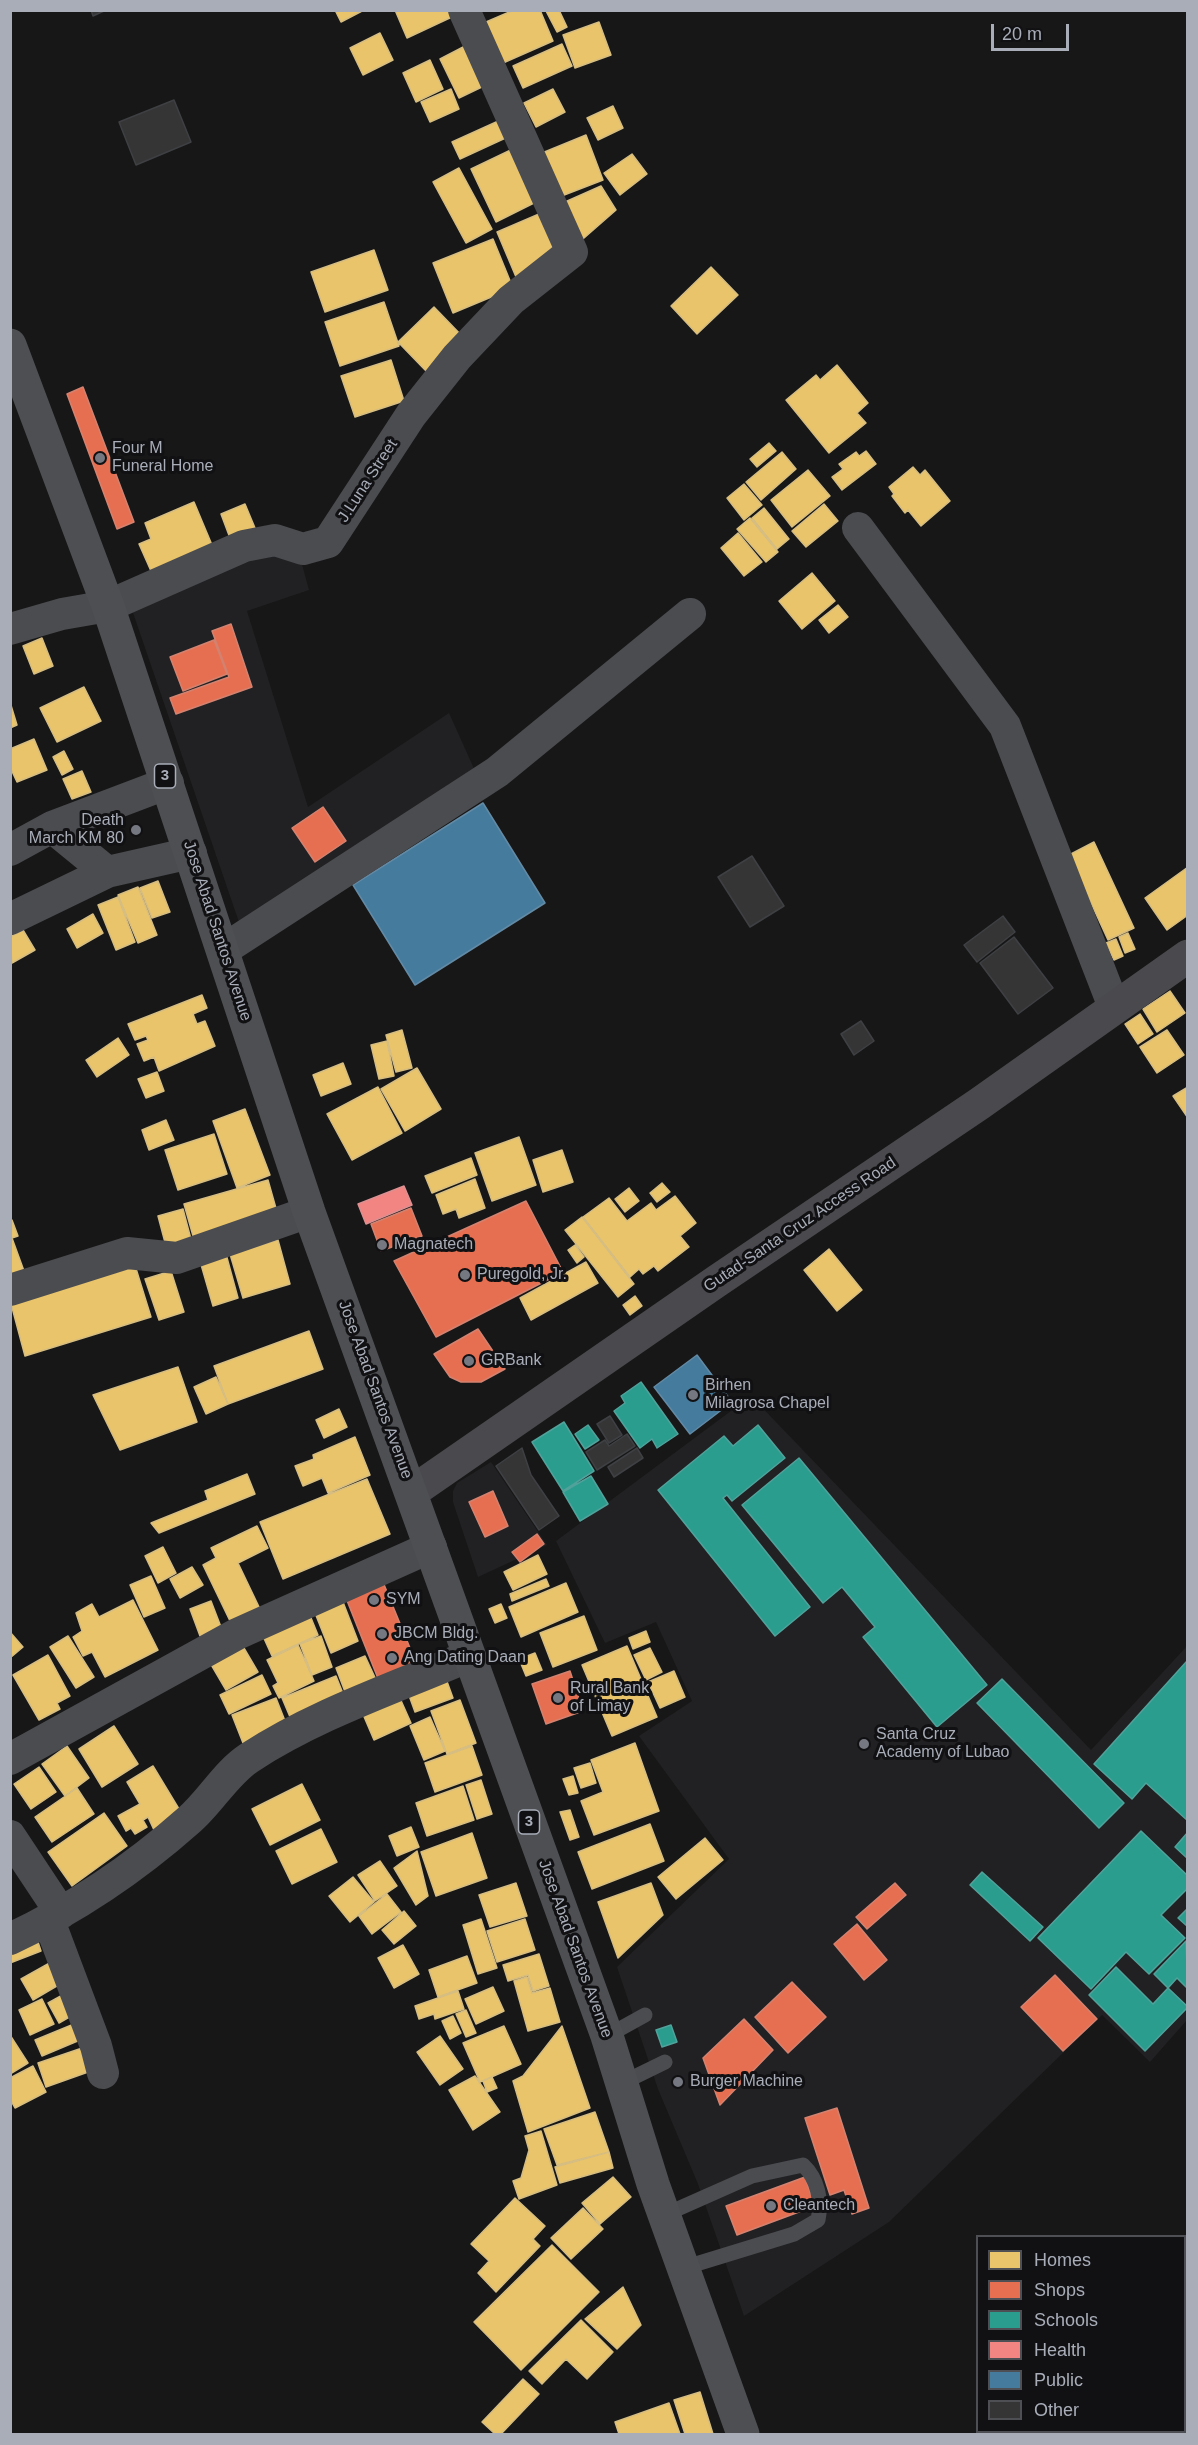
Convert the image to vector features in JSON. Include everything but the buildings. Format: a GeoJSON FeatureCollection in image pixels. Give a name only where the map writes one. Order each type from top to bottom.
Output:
{"type":"FeatureCollection","features":[{"type":"Feature","properties":{"kind":"main road","name":"Jose Abad Santos Avenue"},"geometry":{"type":"LineString","coordinates":[[10,345],[108,606],[309,1212],[607,2036],[664,2215],[742,2434]]}},
{"type":"Feature","properties":{"kind":"main road","name":"Gutad-Santa Cruz Access Road"},"geometry":{"type":"LineString","coordinates":[[412,1492],[717,1281],[979,1104],[1188,956]]}},
{"type":"Feature","properties":{"kind":"street","name":"J.Luna Street"},"geometry":{"type":"LineString","coordinates":[[10,629],[62,614],[108,606],[244,546],[275,540],[303,549],[328,542],[411,415],[457,357],[512,300],[572,252],[464,10]]}},
{"type":"Feature","properties":{"kind":"street"},"geometry":{"type":"LineString","coordinates":[[858,528],[1005,726],[1114,1007]]}},
{"type":"Feature","properties":{"kind":"street"},"geometry":{"type":"LineString","coordinates":[[223,950],[497,772],[690,614]]}},
{"type":"Feature","properties":{"kind":"street"},"geometry":{"type":"LineString","coordinates":[[10,850],[52,827],[168,783]]}},
{"type":"Feature","properties":{"kind":"street"},"geometry":{"type":"LineString","coordinates":[[52,827],[107,872]]}},
{"type":"Feature","properties":{"kind":"street"},"geometry":{"type":"LineString","coordinates":[[10,920],[107,872],[191,853]]}},
{"type":"Feature","properties":{"kind":"street"},"geometry":{"type":"LineString","coordinates":[[10,1290],[127,1253],[177,1258],[309,1212]]}},
{"type":"Feature","properties":{"kind":"street"},"geometry":{"type":"LineString","coordinates":[[10,1759],[82,1717],[237,1634],[430,1547]]}},
{"type":"Feature","properties":{"kind":"street"},"geometry":{"type":"LineString","coordinates":[[10,1939],[55,1917],[189,1820],[246,1759],[296,1731],[469,1656]]}},
{"type":"Feature","properties":{"kind":"street"},"geometry":{"type":"LineString","coordinates":[[10,1836],[55,1917],[103,2073]]}},
{"type":"Feature","properties":{"kind":"lane"},"geometry":{"type":"LineString","coordinates":[[607,2036],[645,2015]]}},
{"type":"Feature","properties":{"kind":"lane"},"geometry":{"type":"LineString","coordinates":[[622,2083],[665,2062]]}},
{"type":"Feature","properties":{"kind":"lane"},"geometry":{"type":"LineString","coordinates":[[664,2215],[752,2176],[803,2165],[812,2174],[821,2205],[818,2220],[794,2234],[683,2268]]}},
{"type":"Feature","properties":{"kind":"shaded area"},"geometry":{"type":"Polygon","coordinates":[[[244,550],[300,557],[309,590],[247,611],[308,807],[449,713],[476,773],[242,931],[130,604],[244,550]]]}},
{"type":"Feature","properties":{"kind":"shaded area","name":"Santa Cruz Academy of Lubao"},"geometry":{"type":"Polygon","coordinates":[[[751,1396],[1091,1750],[1187,1646],[1187,2020],[1150,2062],[1102,2015],[889,2222],[744,2316],[698,2184],[658,2089],[617,1967],[729,1859],[639,1736],[692,1701],[656,1622],[605,1643],[556,1541],[751,1396]]]}},
{"type":"Feature","properties":{"kind":"shaded area"},"geometry":{"type":"Polygon","coordinates":[[[491,1462],[547,1545],[478,1577],[453,1502],[453,1491],[457,1483],[491,1462]]]}},
{"type":"Feature","properties":{"kind":"shaded area"},"geometry":{"type":"Polygon","coordinates":[[[1187,2267],[1186,2320],[1186,2269],[1187,2267]]]}},
{"type":"Feature","properties":{"kind":"place","name":"Four M Funeral Home"},"geometry":{"type":"Point","coordinates":[100,458]}},
{"type":"Feature","properties":{"kind":"place","name":"Death March KM 80"},"geometry":{"type":"Point","coordinates":[136,830]}},
{"type":"Feature","properties":{"kind":"place","name":"Magnatech"},"geometry":{"type":"Point","coordinates":[382,1245]}},
{"type":"Feature","properties":{"kind":"place","name":"Puregold, Jr."},"geometry":{"type":"Point","coordinates":[465,1275]}},
{"type":"Feature","properties":{"kind":"place","name":"GRBank"},"geometry":{"type":"Point","coordinates":[469,1361]}},
{"type":"Feature","properties":{"kind":"place","name":"Birhen Milagrosa Chapel"},"geometry":{"type":"Point","coordinates":[693,1395]}},
{"type":"Feature","properties":{"kind":"place","name":"SYM"},"geometry":{"type":"Point","coordinates":[374,1600]}},
{"type":"Feature","properties":{"kind":"place","name":"JBCM Bldg."},"geometry":{"type":"Point","coordinates":[382,1634]}},
{"type":"Feature","properties":{"kind":"place","name":"Ang Dating Daan"},"geometry":{"type":"Point","coordinates":[392,1658]}},
{"type":"Feature","properties":{"kind":"place","name":"Rural Bank of Limay"},"geometry":{"type":"Point","coordinates":[558,1698]}},
{"type":"Feature","properties":{"kind":"place","name":"Santa Cruz Academy of Lubao"},"geometry":{"type":"Point","coordinates":[864,1744]}},
{"type":"Feature","properties":{"kind":"place","name":"Burger Machine"},"geometry":{"type":"Point","coordinates":[678,2082]}},
{"type":"Feature","properties":{"kind":"place","name":"Cleantech"},"geometry":{"type":"Point","coordinates":[771,2206]}}]}
